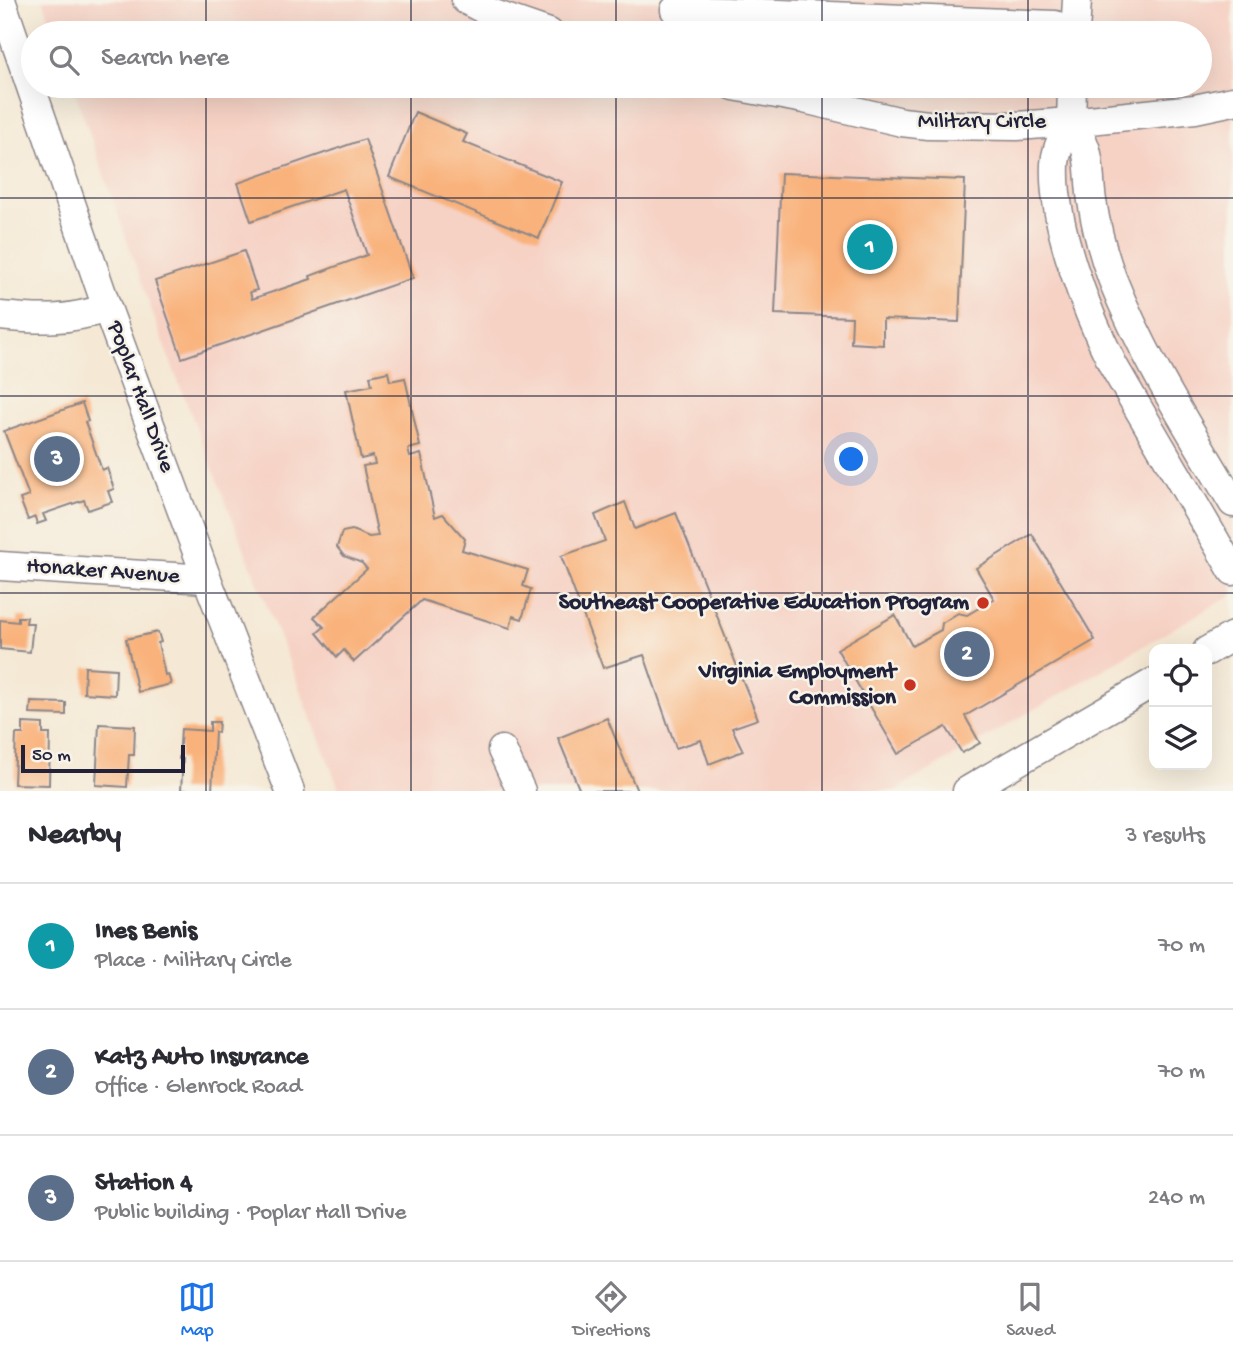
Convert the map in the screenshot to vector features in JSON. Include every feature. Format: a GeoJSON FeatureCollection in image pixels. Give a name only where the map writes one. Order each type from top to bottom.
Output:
{"type":"FeatureCollection","features":[{"type":"Feature","properties":{"kind":"street","name":"Poplar Hall Drive"},"geometry":{"type":"LineString","coordinates":[[1,0],[10,58],[21,86]]}},
{"type":"Feature","properties":{"kind":"street"},"geometry":{"type":"LineString","coordinates":[[466,0],[514,21]]}},
{"type":"Feature","properties":{"kind":"street"},"geometry":{"type":"LineString","coordinates":[[1075,21],[1076,0]]}},
{"type":"Feature","properties":{"kind":"street"},"geometry":{"type":"LineString","coordinates":[[675,14],[783,7],[946,10],[1017,12],[1043,21]]}},
{"type":"Feature","properties":{"kind":"street","name":"Poplar Hall Drive"},"geometry":{"type":"LineString","coordinates":[[26,98],[107,307],[206,579],[290,791]]}},
{"type":"Feature","properties":{"kind":"street","name":"Military Circle"},"geometry":{"type":"LineString","coordinates":[[799,98],[902,122],[1017,126],[1195,109],[1233,101]]}},
{"type":"Feature","properties":{"kind":"street"},"geometry":{"type":"LineString","coordinates":[[1071,98],[1070,122],[1059,142],[1055,161],[1055,183],[1063,228],[1097,333],[1233,571]]}},
{"type":"Feature","properties":{"kind":"street"},"geometry":{"type":"LineString","coordinates":[[1070,122],[1082,135],[1088,152],[1096,222],[1111,276],[1136,335],[1233,503]]}},
{"type":"Feature","properties":{"kind":"street"},"geometry":{"type":"LineString","coordinates":[[0,316],[54,319],[79,317],[107,307]]}},
{"type":"Feature","properties":{"kind":"street"},"geometry":{"type":"LineString","coordinates":[[1155,438],[1185,421]]}},
{"type":"Feature","properties":{"kind":"street","name":"Honaker Avenue"},"geometry":{"type":"LineString","coordinates":[[0,566],[206,579]]}},
{"type":"Feature","properties":{"kind":"street"},"geometry":{"type":"LineString","coordinates":[[1212,648],[1233,636]]}},
{"type":"Feature","properties":{"kind":"street"},"geometry":{"type":"LineString","coordinates":[[982,787],[1149,685]]}},
{"type":"Feature","properties":{"kind":"street"},"geometry":{"type":"LineString","coordinates":[[502,750],[521,791]]}},
{"type":"Feature","properties":{"kind":"shaded area"},"geometry":{"type":"Polygon","coordinates":[[[43,0],[1233,0],[1233,594],[894,791],[340,791],[163,343],[77,98],[1212,98],[1212,21],[51,21],[43,0]]]}},
{"type":"Feature","properties":{"kind":"building"},"geometry":{"type":"Polygon","coordinates":[[[415,112],[467,134],[463,142],[562,182],[539,238],[389,177],[415,112]]]}},
{"type":"Feature","properties":{"kind":"building"},"geometry":{"type":"Polygon","coordinates":[[[365,139],[413,278],[182,358],[155,281],[244,251],[257,290],[250,292],[252,299],[311,279],[310,276],[367,255],[344,189],[251,221],[238,183],[365,139]]]}},
{"type":"Feature","properties":{"kind":"building"},"geometry":{"type":"Polygon","coordinates":[[[781,173],[965,180],[959,322],[883,319],[883,345],[851,343],[852,317],[775,314],[781,173]]]}},
{"type":"Feature","properties":{"kind":"building"},"geometry":{"type":"Polygon","coordinates":[[[388,372],[390,381],[405,378],[420,446],[408,449],[410,457],[421,454],[435,517],[443,514],[465,539],[462,550],[528,570],[523,586],[531,589],[522,619],[513,616],[510,628],[422,600],[354,662],[344,650],[337,657],[317,633],[324,627],[314,617],[367,569],[362,563],[344,556],[337,547],[342,532],[352,530],[369,537],[378,536],[363,466],[375,464],[373,456],[361,459],[346,390],[372,385],[370,376],[388,372]]]}},
{"type":"Feature","properties":{"kind":"building"},"geometry":{"type":"Polygon","coordinates":[[[82,403],[88,421],[85,422],[102,470],[107,468],[114,489],[108,491],[112,502],[88,510],[84,500],[43,514],[46,521],[37,524],[35,517],[28,520],[20,499],[29,496],[4,431],[82,403]]]}},
{"type":"Feature","properties":{"kind":"building"},"geometry":{"type":"Polygon","coordinates":[[[625,502],[635,529],[676,513],[758,719],[732,728],[743,751],[709,764],[701,740],[676,748],[644,655],[603,668],[561,556],[605,541],[595,515],[625,502]]]}},
{"type":"Feature","properties":{"kind":"building"},"geometry":{"type":"Polygon","coordinates":[[[1032,534],[1095,640],[965,716],[980,743],[962,753],[946,727],[898,754],[837,649],[895,615],[912,646],[941,630],[942,623],[958,613],[967,615],[994,599],[976,568],[1032,534]]]}},
{"type":"Feature","properties":{"kind":"building"},"geometry":{"type":"Polygon","coordinates":[[[18,617],[27,617],[26,623],[33,623],[30,652],[0,649],[0,620],[18,622],[18,617]]]}},
{"type":"Feature","properties":{"kind":"building"},"geometry":{"type":"Polygon","coordinates":[[[158,632],[165,675],[168,674],[171,684],[138,692],[126,639],[158,632]]]}},
{"type":"Feature","properties":{"kind":"building"},"geometry":{"type":"Polygon","coordinates":[[[85,667],[116,669],[115,695],[84,693],[85,667]]]}},
{"type":"Feature","properties":{"kind":"building"},"geometry":{"type":"Polygon","coordinates":[[[31,702],[66,703],[66,715],[30,714],[31,702]]]}},
{"type":"Feature","properties":{"kind":"building"},"geometry":{"type":"Polygon","coordinates":[[[607,718],[637,791],[580,791],[558,738],[607,718]]]}},
{"type":"Feature","properties":{"kind":"building"},"geometry":{"type":"Polygon","coordinates":[[[210,722],[219,722],[218,733],[215,732],[212,791],[181,790],[181,729],[210,731],[210,722]]]}},
{"type":"Feature","properties":{"kind":"building"},"geometry":{"type":"Polygon","coordinates":[[[23,723],[43,724],[43,734],[50,734],[49,785],[14,784],[16,734],[23,734],[23,723]]]}},
{"type":"Feature","properties":{"kind":"building"},"geometry":{"type":"Polygon","coordinates":[[[99,724],[135,726],[134,755],[129,755],[127,787],[96,785],[99,724]]]}},
{"type":"Feature","properties":{"kind":"place","name":"Ines Benis"},"geometry":{"type":"Point","coordinates":[870,247]}},
{"type":"Feature","properties":{"kind":"place","name":"Station 4"},"geometry":{"type":"Point","coordinates":[57,459]}},
{"type":"Feature","properties":{"kind":"place","name":"Southeast Cooperative Education Program"},"geometry":{"type":"Point","coordinates":[983,603]}},
{"type":"Feature","properties":{"kind":"place","name":"Katz Auto Insurance"},"geometry":{"type":"Point","coordinates":[967,654]}},
{"type":"Feature","properties":{"kind":"place","name":"Virginia Employment Commission"},"geometry":{"type":"Point","coordinates":[910,685]}}]}
